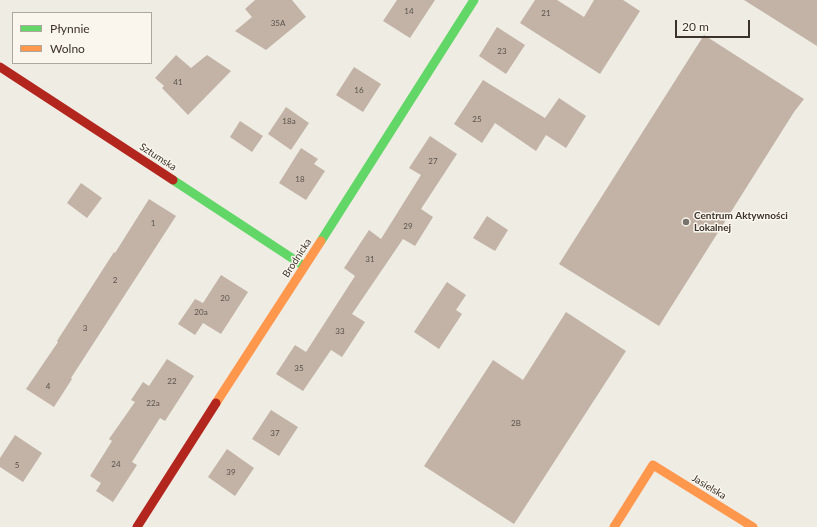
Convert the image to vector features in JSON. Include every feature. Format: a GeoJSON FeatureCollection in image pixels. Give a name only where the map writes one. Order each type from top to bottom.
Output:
{"type":"FeatureCollection","features":[{"type":"Feature","properties":{"kind":"street","name":"Brodnicka"},"geometry":{"type":"LineString","coordinates":[[137,527],[414,97],[474,0]]}},
{"type":"Feature","properties":{"kind":"street","name":"Sztumska"},"geometry":{"type":"LineString","coordinates":[[0,67],[304,266]]}},
{"type":"Feature","properties":{"kind":"street","name":"Jasielska"},"geometry":{"type":"LineString","coordinates":[[614,527],[653,465],[753,527]]}},
{"type":"Feature","properties":{"kind":"building"},"geometry":{"type":"Polygon","coordinates":[[[255,0],[292,0],[306,17],[266,50],[235,31],[252,17],[245,9],[255,0]]]}},
{"type":"Feature","properties":{"kind":"building"},"geometry":{"type":"Polygon","coordinates":[[[397,0],[435,0],[410,38],[383,21],[397,0]]]}},
{"type":"Feature","properties":{"kind":"building"},"geometry":{"type":"Polygon","coordinates":[[[535,0],[557,0],[584,17],[594,0],[623,0],[640,11],[600,74],[520,23],[535,0]]]}},
{"type":"Feature","properties":{"kind":"building"},"geometry":{"type":"Polygon","coordinates":[[[744,0],[817,0],[817,46],[744,0]]]}},
{"type":"Feature","properties":{"kind":"building"},"geometry":{"type":"Polygon","coordinates":[[[497,27],[525,45],[506,74],[479,56],[497,27]]]}},
{"type":"Feature","properties":{"kind":"building"},"geometry":{"type":"Polygon","coordinates":[[[704,35],[804,99],[794,112],[659,326],[559,264],[704,35]]]}},
{"type":"Feature","properties":{"kind":"building"},"geometry":{"type":"Polygon","coordinates":[[[176,55],[191,68],[207,55],[231,71],[188,115],[162,88],[164,86],[155,78],[176,55]]]}},
{"type":"Feature","properties":{"kind":"building"},"geometry":{"type":"Polygon","coordinates":[[[354,67],[381,84],[363,112],[336,95],[354,67]]]}},
{"type":"Feature","properties":{"kind":"building"},"geometry":{"type":"Polygon","coordinates":[[[483,80],[545,118],[559,98],[586,116],[566,148],[546,135],[536,151],[495,123],[482,143],[454,124],[483,80]]]}},
{"type":"Feature","properties":{"kind":"building"},"geometry":{"type":"Polygon","coordinates":[[[286,107],[309,123],[291,150],[268,134],[286,107]]]}},
{"type":"Feature","properties":{"kind":"building"},"geometry":{"type":"Polygon","coordinates":[[[240,121],[263,136],[252,152],[230,137],[240,121]]]}},
{"type":"Feature","properties":{"kind":"building"},"geometry":{"type":"Polygon","coordinates":[[[430,136],[457,154],[421,209],[433,217],[415,246],[403,239],[352,314],[365,322],[342,357],[331,350],[303,391],[276,374],[295,345],[306,352],[355,276],[344,268],[369,230],[381,239],[421,175],[409,168],[430,136]]]}},
{"type":"Feature","properties":{"kind":"building"},"geometry":{"type":"Polygon","coordinates":[[[301,148],[318,159],[314,164],[325,171],[306,200],[279,183],[301,148]]]}},
{"type":"Feature","properties":{"kind":"building"},"geometry":{"type":"Polygon","coordinates":[[[81,183],[102,198],[87,218],[67,203],[81,183]]]}},
{"type":"Feature","properties":{"kind":"building"},"geometry":{"type":"Polygon","coordinates":[[[149,199],[176,216],[71,378],[72,379],[54,407],[26,389],[58,342],[57,341],[149,199]]]}},
{"type":"Feature","properties":{"kind":"building"},"geometry":{"type":"Polygon","coordinates":[[[487,216],[508,230],[495,251],[473,238],[487,216]]]}},
{"type":"Feature","properties":{"kind":"building"},"geometry":{"type":"Polygon","coordinates":[[[221,275],[248,292],[221,334],[203,323],[195,335],[178,324],[195,299],[203,303],[221,275]]]}},
{"type":"Feature","properties":{"kind":"building"},"geometry":{"type":"Polygon","coordinates":[[[447,282],[466,295],[456,310],[462,314],[439,349],[414,332],[447,282]]]}},
{"type":"Feature","properties":{"kind":"building"},"geometry":{"type":"Polygon","coordinates":[[[566,312],[626,351],[514,524],[424,466],[493,360],[523,380],[566,312]]]}},
{"type":"Feature","properties":{"kind":"building"},"geometry":{"type":"Polygon","coordinates":[[[167,359],[194,376],[165,421],[160,418],[132,462],[137,465],[113,502],[96,491],[101,483],[90,476],[112,441],[109,439],[135,402],[131,400],[143,382],[149,386],[167,359]]]}},
{"type":"Feature","properties":{"kind":"building"},"geometry":{"type":"Polygon","coordinates":[[[271,410],[298,427],[279,456],[252,439],[271,410]]]}},
{"type":"Feature","properties":{"kind":"building"},"geometry":{"type":"Polygon","coordinates":[[[15,435],[42,453],[23,482],[0,467],[0,458],[15,435]]]}},
{"type":"Feature","properties":{"kind":"building"},"geometry":{"type":"Polygon","coordinates":[[[227,449],[254,468],[235,496],[208,477],[227,449]]]}},
{"type":"Feature","properties":{"kind":"traffic: fast"},"geometry":{"type":"LineString","coordinates":[[321,241],[474,0]]}},
{"type":"Feature","properties":{"kind":"traffic: fast"},"geometry":{"type":"LineString","coordinates":[[173,180],[304,266]]}},
{"type":"Feature","properties":{"kind":"traffic: slow"},"geometry":{"type":"LineString","coordinates":[[216,403],[321,241]]}},
{"type":"Feature","properties":{"kind":"traffic: slow"},"geometry":{"type":"LineString","coordinates":[[614,527],[653,465],[753,527]]}},
{"type":"Feature","properties":{"kind":"traffic: jam"},"geometry":{"type":"LineString","coordinates":[[0,67],[173,180]]}},
{"type":"Feature","properties":{"kind":"traffic: jam"},"geometry":{"type":"LineString","coordinates":[[137,527],[216,403]]}},
{"type":"Feature","properties":{"kind":"place","name":"Centrum Aktywności Lokalnej"},"geometry":{"type":"Point","coordinates":[686,222]}}]}
